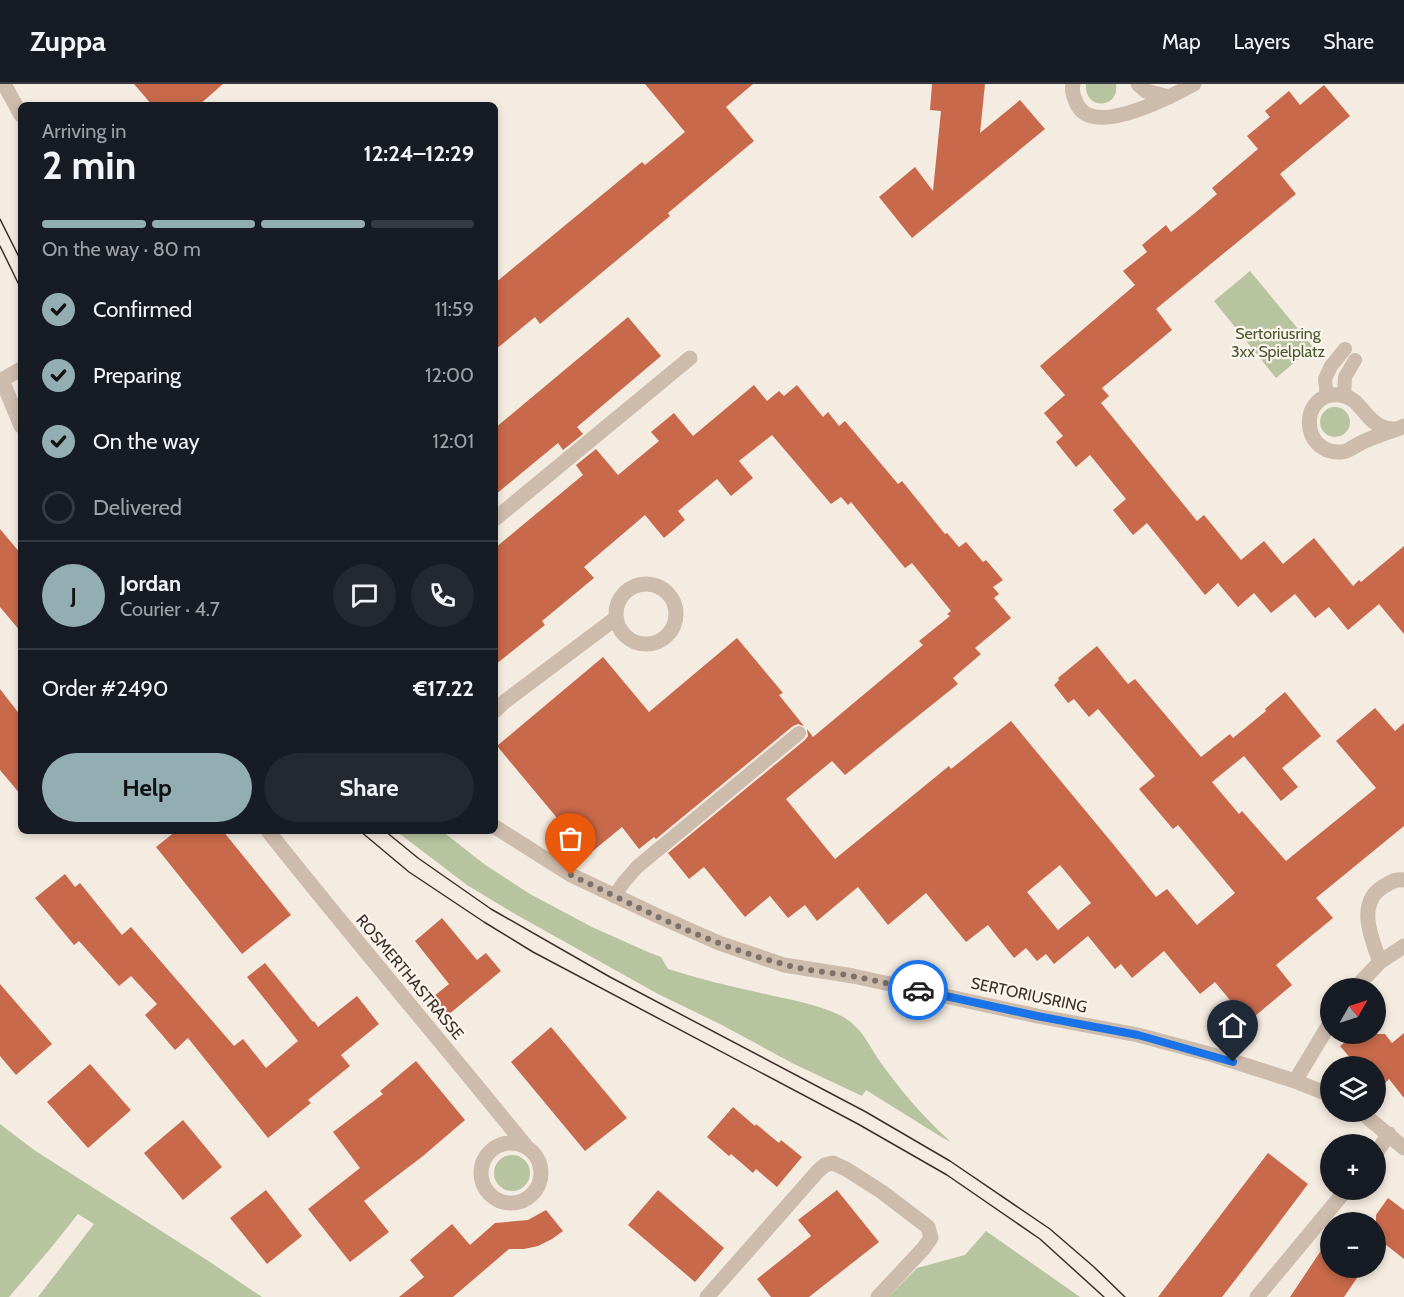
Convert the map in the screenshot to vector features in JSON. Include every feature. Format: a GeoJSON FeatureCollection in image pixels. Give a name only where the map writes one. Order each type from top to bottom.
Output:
{"type":"FeatureCollection","features":[{"type":"Feature","properties":{"kind":"street"},"geometry":{"type":"LineString","coordinates":[[4,84],[18,110]]}},
{"type":"Feature","properties":{"kind":"street"},"geometry":{"type":"LineString","coordinates":[[1073,84],[1074,99],[1080,110],[1089,116],[1102,118],[1142,108],[1194,84]]}},
{"type":"Feature","properties":{"kind":"street"},"geometry":{"type":"LineString","coordinates":[[1138,84],[1146,91],[1169,97]]}},
{"type":"Feature","properties":{"kind":"street"},"geometry":{"type":"LineString","coordinates":[[498,517],[690,358]]}},
{"type":"Feature","properties":{"kind":"street"},"geometry":{"type":"LineString","coordinates":[[18,371],[1,381],[18,419]]}},
{"type":"Feature","properties":{"kind":"street"},"geometry":{"type":"LineString","coordinates":[[1327,396],[1344,396],[1351,399],[1382,427],[1400,427],[1343,452],[1334,452],[1319,445],[1311,437],[1309,415],[1314,406],[1327,396]]}},
{"type":"Feature","properties":{"kind":"street"},"geometry":{"type":"LineString","coordinates":[[498,708],[616,618]]}},
{"type":"Feature","properties":{"kind":"street","name":"SERTORIUSRING"},"geometry":{"type":"LineString","coordinates":[[498,829],[571,875],[614,896],[719,943],[784,965],[853,976],[1037,1016],[1138,1035],[1213,1055],[1320,1091]]}},
{"type":"Feature","properties":{"kind":"street","name":"ROSMERTHASTRASSE"},"geometry":{"type":"LineString","coordinates":[[270,834],[360,946],[525,1145],[539,1158],[542,1178],[538,1187],[525,1200],[506,1203],[489,1194],[481,1176],[481,1167],[484,1158],[497,1145],[506,1142],[525,1145]]}},
{"type":"Feature","properties":{"kind":"street"},"geometry":{"type":"LineString","coordinates":[[1380,962],[1370,933],[1366,912],[1379,888],[1396,879],[1404,880]]}},
{"type":"Feature","properties":{"kind":"street"},"geometry":{"type":"LineString","coordinates":[[1365,978],[1380,962],[1404,946]]}},
{"type":"Feature","properties":{"kind":"street"},"geometry":{"type":"LineString","coordinates":[[1295,1081],[1320,1040]]}},
{"type":"Feature","properties":{"kind":"street"},"geometry":{"type":"LineString","coordinates":[[1374,1122],[1404,1148]]}},
{"type":"Feature","properties":{"kind":"street"},"geometry":{"type":"LineString","coordinates":[[1386,1138],[1389,1134]]}},
{"type":"Feature","properties":{"kind":"street"},"geometry":{"type":"LineString","coordinates":[[707,1297],[818,1171],[825,1165],[834,1163],[882,1192],[928,1227],[931,1238],[878,1297]]}},
{"type":"Feature","properties":{"kind":"street"},"geometry":{"type":"LineString","coordinates":[[1257,1297],[1338,1200]]}},
{"type":"Feature","properties":{"kind":"lane"},"geometry":{"type":"LineString","coordinates":[[1327,396],[1325,379],[1331,366],[1346,349]]}},
{"type":"Feature","properties":{"kind":"lane"},"geometry":{"type":"LineString","coordinates":[[1344,396],[1345,377],[1355,360]]}},
{"type":"Feature","properties":{"kind":"lane"},"geometry":{"type":"LineString","coordinates":[[614,896],[637,867],[799,733]]}},
{"type":"Feature","properties":{"kind":"green space"},"geometry":{"type":"Polygon","coordinates":[[[1086,84],[1116,84],[1116,92],[1113,98],[1102,104],[1090,99],[1086,84]]]}},
{"type":"Feature","properties":{"kind":"green space","name":"Sertoriusring 3xx Spielplatz"},"geometry":{"type":"Polygon","coordinates":[[[1250,271],[1313,347],[1276,378],[1214,301],[1250,271]]]}},
{"type":"Feature","properties":{"kind":"green space"},"geometry":{"type":"Polygon","coordinates":[[[1335,407],[1345,412],[1350,422],[1345,432],[1335,437],[1325,432],[1320,422],[1325,412],[1335,407]]]}},
{"type":"Feature","properties":{"kind":"green space"},"geometry":{"type":"Polygon","coordinates":[[[400,834],[446,834],[484,864],[530,894],[592,927],[661,957],[668,969],[811,1005],[847,1019],[862,1034],[905,1094],[951,1142],[866,1090],[862,1096],[658,994],[467,885],[400,834]]]}},
{"type":"Feature","properties":{"kind":"green space"},"geometry":{"type":"Polygon","coordinates":[[[0,1124],[34,1150],[262,1297],[38,1297],[94,1224],[78,1214],[9,1297],[0,1297],[0,1124]]]}},
{"type":"Feature","properties":{"kind":"green space"},"geometry":{"type":"Polygon","coordinates":[[[512,1155],[525,1160],[530,1173],[525,1186],[512,1191],[499,1186],[494,1173],[499,1160],[512,1155]]]}},
{"type":"Feature","properties":{"kind":"green space"},"geometry":{"type":"Polygon","coordinates":[[[986,1231],[1080,1297],[888,1297],[917,1268],[965,1255],[986,1231]]]}},
{"type":"Feature","properties":{"kind":"building"},"geometry":{"type":"Polygon","coordinates":[[[134,84],[223,84],[202,102],[149,102],[134,84]]]}},
{"type":"Feature","properties":{"kind":"building"},"geometry":{"type":"Polygon","coordinates":[[[645,84],[753,84],[726,107],[754,141],[668,213],[670,216],[540,324],[535,317],[498,348],[498,281],[642,162],[645,165],[685,132],[645,84]]]}},
{"type":"Feature","properties":{"kind":"building"},"geometry":{"type":"Polygon","coordinates":[[[932,84],[985,84],[980,133],[1020,100],[1045,129],[912,238],[879,197],[915,167],[933,191],[941,111],[930,110],[932,84]]]}},
{"type":"Feature","properties":{"kind":"building"},"geometry":{"type":"Polygon","coordinates":[[[1324,85],[1350,116],[1280,174],[1296,194],[1156,309],[1172,330],[1102,388],[1109,396],[1101,403],[1197,521],[1204,515],[1241,560],[1264,541],[1283,564],[1314,538],[1353,586],[1404,546],[1404,634],[1379,604],[1348,630],[1329,607],[1315,618],[1295,594],[1271,613],[1254,593],[1238,607],[1218,583],[1205,595],[1147,523],[1133,535],[1113,510],[1126,499],[1090,455],[1076,467],[1056,442],[1063,436],[1044,413],[1065,395],[1040,366],[1135,285],[1123,271],[1147,252],[1142,245],[1166,225],[1171,232],[1217,194],[1212,188],[1258,149],[1247,136],[1270,117],[1265,111],[1289,91],[1300,105],[1324,85]]]}},
{"type":"Feature","properties":{"kind":"building"},"geometry":{"type":"Polygon","coordinates":[[[628,317],[661,356],[577,427],[583,434],[563,450],[558,443],[498,493],[498,425],[628,317]]]}},
{"type":"Feature","properties":{"kind":"building"},"geometry":{"type":"Polygon","coordinates":[[[754,385],[767,401],[779,391],[784,396],[797,385],[823,417],[828,412],[839,426],[845,421],[898,484],[902,481],[945,534],[947,533],[959,547],[966,542],[1003,580],[993,587],[999,594],[994,598],[1011,618],[975,648],[981,654],[953,678],[958,684],[845,775],[832,761],[786,799],[835,859],[949,766],[951,769],[1011,721],[1156,897],[1167,889],[1197,925],[1235,893],[1178,825],[1173,829],[1139,789],[1155,776],[1098,709],[1089,717],[1074,699],[1068,703],[1054,685],[1059,680],[1058,678],[1097,646],[1128,684],[1135,679],[1201,757],[1230,734],[1233,738],[1285,692],[1321,736],[1282,768],[1298,787],[1281,801],[1244,756],[1212,782],[1239,814],[1242,811],[1286,861],[1376,788],[1336,741],[1375,708],[1395,731],[1404,723],[1404,826],[1316,898],[1333,918],[1276,965],[1292,985],[1248,1022],[1215,982],[1200,994],[1164,951],[1132,978],[1121,964],[1115,969],[1088,936],[1054,964],[1046,954],[1037,961],[1026,948],[1014,958],[988,925],[966,942],[926,893],[888,925],[858,887],[817,921],[805,905],[788,918],[770,896],[745,917],[704,867],[689,879],[668,853],[805,740],[808,736],[807,729],[813,737],[923,645],[919,641],[950,616],[947,614],[951,611],[912,563],[905,568],[851,502],[848,505],[841,497],[831,504],[772,435],[739,461],[753,478],[731,496],[717,479],[678,511],[685,520],[664,538],[645,515],[584,567],[594,578],[542,621],[545,625],[498,663],[498,546],[583,475],[576,465],[596,449],[618,475],[659,441],[651,432],[674,413],[693,436],[754,385]],[[1060,865],[1027,892],[1058,930],[1091,903],[1060,865]]]}},
{"type":"Feature","properties":{"kind":"building"},"geometry":{"type":"Polygon","coordinates":[[[0,529],[18,550],[18,628],[0,607],[0,529]]]}},
{"type":"Feature","properties":{"kind":"building"},"geometry":{"type":"Polygon","coordinates":[[[737,638],[783,693],[779,695],[804,726],[798,724],[793,726],[656,839],[654,837],[639,849],[622,827],[588,855],[498,745],[603,657],[649,712],[737,638]]]}},
{"type":"Feature","properties":{"kind":"building"},"geometry":{"type":"Polygon","coordinates":[[[0,689],[18,712],[18,791],[0,770],[0,689]]]}},
{"type":"Feature","properties":{"kind":"building"},"geometry":{"type":"Polygon","coordinates":[[[172,834],[225,834],[291,915],[242,954],[156,847],[172,834]]]}},
{"type":"Feature","properties":{"kind":"building"},"geometry":{"type":"Polygon","coordinates":[[[65,874],[75,887],[80,883],[122,935],[131,927],[234,1046],[243,1039],[266,1068],[298,1041],[247,977],[265,963],[318,1027],[357,996],[379,1024],[341,1055],[350,1066],[308,1100],[311,1103],[268,1138],[188,1038],[175,1050],[145,1015],[157,1004],[131,976],[119,986],[79,941],[74,945],[35,898],[65,874]]]}},
{"type":"Feature","properties":{"kind":"building"},"geometry":{"type":"Polygon","coordinates":[[[442,918],[477,960],[486,953],[501,971],[448,1015],[433,997],[449,984],[415,941],[442,918]]]}},
{"type":"Feature","properties":{"kind":"building"},"geometry":{"type":"Polygon","coordinates":[[[0,984],[52,1044],[16,1075],[0,1056],[0,984]]]}},
{"type":"Feature","properties":{"kind":"building"},"geometry":{"type":"Polygon","coordinates":[[[551,1027],[627,1118],[585,1151],[511,1062],[551,1027]]]}},
{"type":"Feature","properties":{"kind":"building"},"geometry":{"type":"Polygon","coordinates":[[[1404,1033],[1404,1098],[1389,1079],[1386,1082],[1386,1056],[1348,1056],[1340,1046],[1342,1044],[1386,1044],[1386,1035],[1392,1043],[1404,1033]]]}},
{"type":"Feature","properties":{"kind":"building"},"geometry":{"type":"Polygon","coordinates":[[[416,1061],[465,1120],[423,1156],[364,1201],[389,1232],[350,1262],[308,1209],[360,1168],[333,1132],[383,1094],[380,1091],[416,1061]]]}},
{"type":"Feature","properties":{"kind":"building"},"geometry":{"type":"Polygon","coordinates":[[[90,1064],[131,1110],[88,1148],[47,1102],[90,1064]]]}},
{"type":"Feature","properties":{"kind":"building"},"geometry":{"type":"Polygon","coordinates":[[[733,1107],[755,1126],[756,1124],[779,1143],[781,1140],[802,1157],[777,1187],[756,1169],[753,1173],[731,1154],[729,1156],[707,1137],[733,1107]]]}},
{"type":"Feature","properties":{"kind":"building"},"geometry":{"type":"Polygon","coordinates":[[[183,1120],[222,1167],[183,1200],[144,1153],[183,1120]]]}},
{"type":"Feature","properties":{"kind":"building"},"geometry":{"type":"Polygon","coordinates":[[[1268,1153],[1308,1184],[1256,1253],[1222,1297],[1158,1297],[1268,1153]]]}},
{"type":"Feature","properties":{"kind":"building"},"geometry":{"type":"Polygon","coordinates":[[[266,1190],[302,1236],[267,1264],[230,1218],[266,1190]]]}},
{"type":"Feature","properties":{"kind":"building"},"geometry":{"type":"Polygon","coordinates":[[[658,1190],[724,1248],[695,1282],[628,1225],[658,1190]]]}},
{"type":"Feature","properties":{"kind":"building"},"geometry":{"type":"Polygon","coordinates":[[[837,1190],[879,1242],[809,1297],[771,1297],[757,1279],[811,1236],[798,1220],[837,1190]]]}},
{"type":"Feature","properties":{"kind":"building"},"geometry":{"type":"Polygon","coordinates":[[[1388,1198],[1404,1210],[1404,1259],[1386,1245],[1386,1212],[1378,1212],[1388,1198]]]}},
{"type":"Feature","properties":{"kind":"building"},"geometry":{"type":"Polygon","coordinates":[[[546,1210],[563,1231],[552,1239],[538,1246],[509,1249],[453,1297],[399,1297],[424,1277],[410,1260],[452,1224],[470,1245],[495,1223],[528,1220],[546,1210]]]}},
{"type":"Feature","properties":{"kind":"building"},"geometry":{"type":"Polygon","coordinates":[[[1320,1252],[1320,1278],[1357,1278],[1344,1297],[1290,1297],[1320,1252]]]}},
{"type":"Feature","properties":{"kind":"tram line"},"geometry":{"type":"LineString","coordinates":[[0,219],[18,255]]}},
{"type":"Feature","properties":{"kind":"tram line"},"geometry":{"type":"LineString","coordinates":[[0,246],[18,283]]}},
{"type":"Feature","properties":{"kind":"tram line"},"geometry":{"type":"LineString","coordinates":[[364,834],[409,872],[533,952],[858,1124],[947,1175],[1040,1239],[1104,1297]]}},
{"type":"Feature","properties":{"kind":"tram line"},"geometry":{"type":"LineString","coordinates":[[389,834],[418,858],[491,909],[610,977],[866,1112],[950,1161],[1050,1229],[1125,1297]]}},
{"type":"Feature","properties":{"kind":"way so far"},"geometry":{"type":"LineString","coordinates":[[571,875],[719,943],[762,958],[784,965],[853,976],[918,990]]}},
{"type":"Feature","properties":{"kind":"route"},"geometry":{"type":"LineString","coordinates":[[918,990],[1138,1035],[1233,1062]]}}]}
